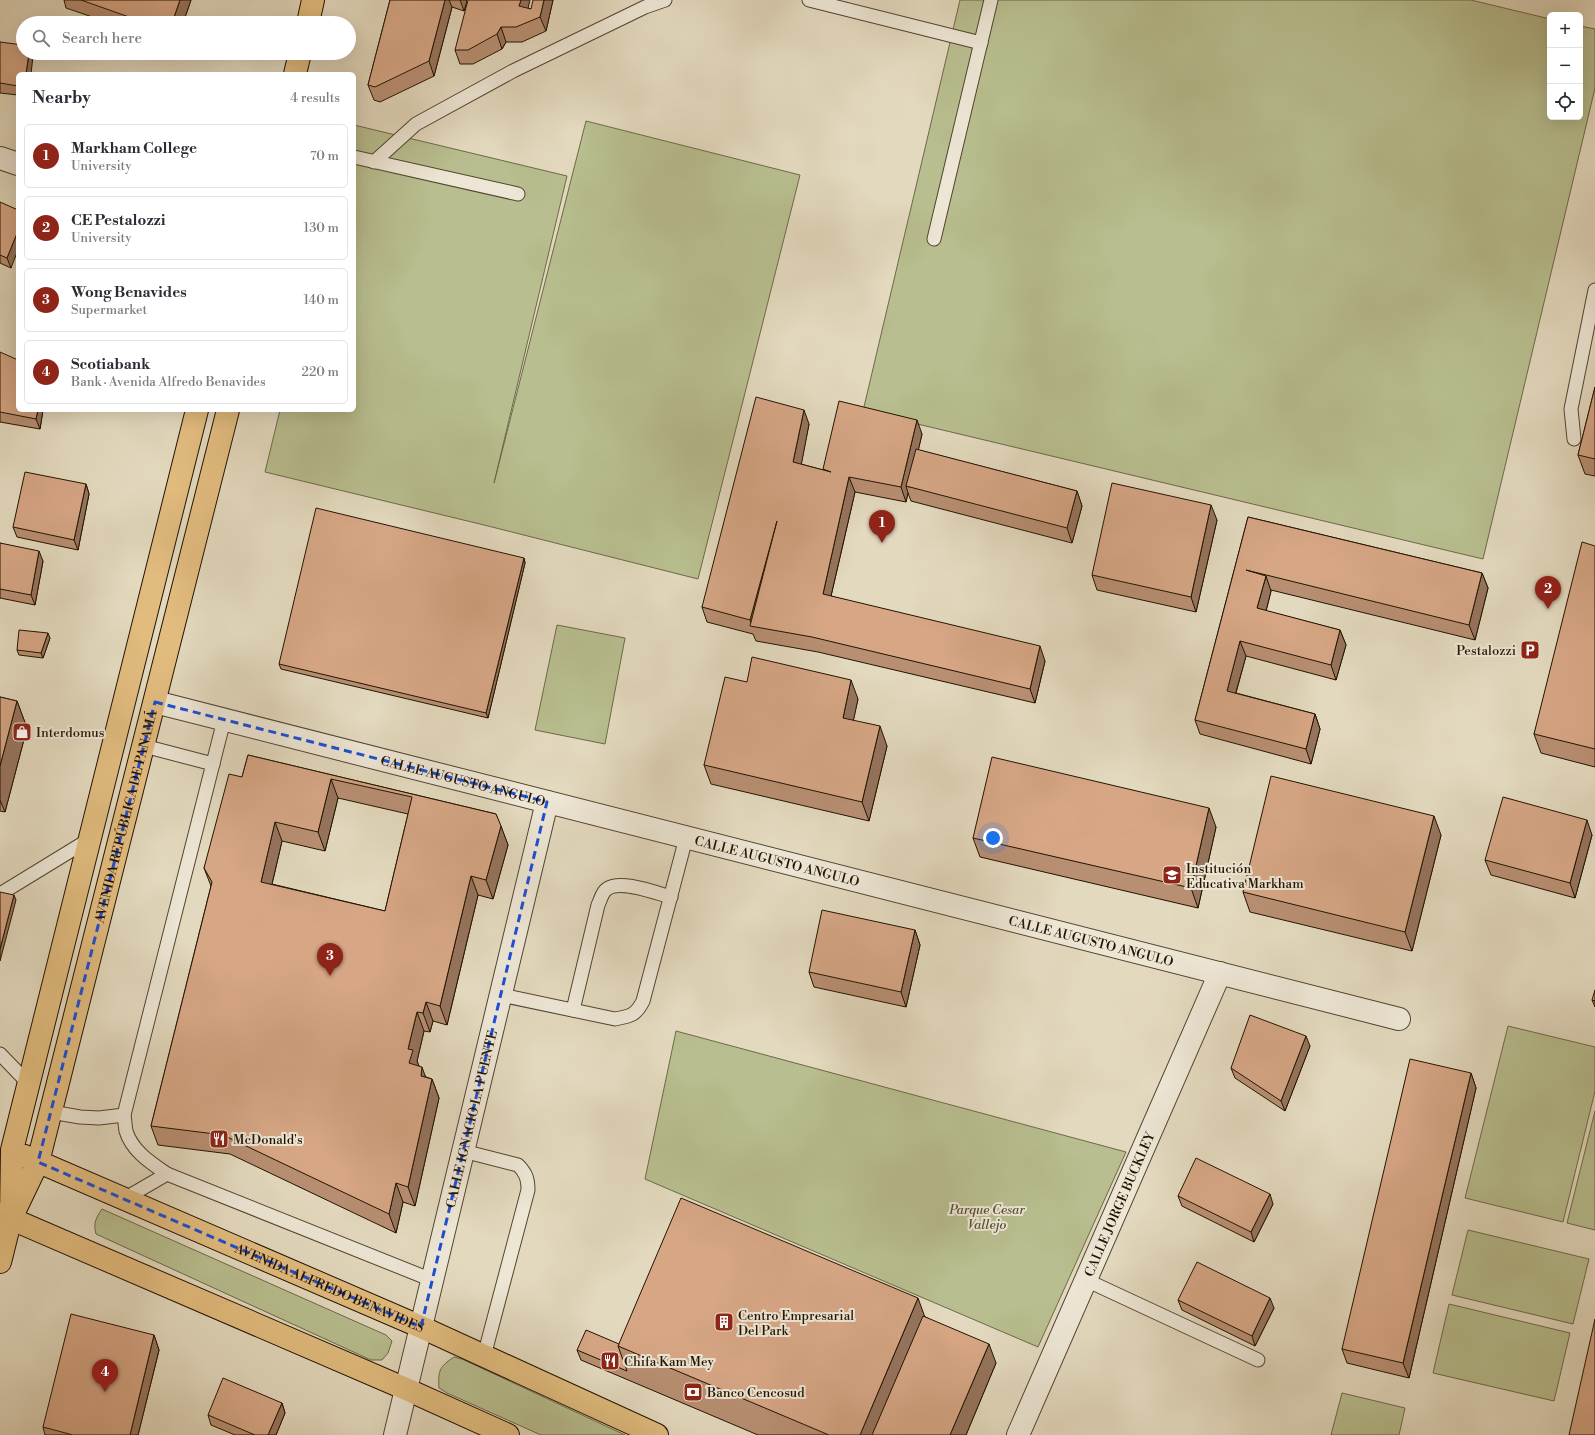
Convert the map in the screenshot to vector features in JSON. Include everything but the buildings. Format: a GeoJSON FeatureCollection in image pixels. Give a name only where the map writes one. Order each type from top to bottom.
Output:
{"type":"FeatureCollection","features":[{"type":"Feature","properties":{"kind":"main road"},"geometry":{"type":"LineString","coordinates":[[310,16],[313,0]]}},
{"type":"Feature","properties":{"kind":"main road"},"geometry":{"type":"LineString","coordinates":[[295,72],[298,60]]}},
{"type":"Feature","properties":{"kind":"main road","name":"AVENIDA REPÚBLICA DE PANAMÁ"},"geometry":{"type":"LineString","coordinates":[[0,1262],[5,1216],[6,1148],[29,1084],[197,412]]}},
{"type":"Feature","properties":{"kind":"main road","name":"AVENIDA REPÚBLICA DE PANAMÁ"},"geometry":{"type":"LineString","coordinates":[[5,1216],[38,1162],[228,412]]}},
{"type":"Feature","properties":{"kind":"main road","name":"AVENIDA ALFREDO BENAVIDES"},"geometry":{"type":"LineString","coordinates":[[6,1148],[421,1328],[657,1435]]}},
{"type":"Feature","properties":{"kind":"main road"},"geometry":{"type":"LineString","coordinates":[[5,1216],[406,1389],[508,1435]]}},
{"type":"Feature","properties":{"kind":"street"},"geometry":{"type":"LineString","coordinates":[[0,158],[16,163]]}},
{"type":"Feature","properties":{"kind":"street","name":"CALLE AUGUSTO ANGULO"},"geometry":{"type":"LineString","coordinates":[[155,702],[1399,1019]]}},
{"type":"Feature","properties":{"kind":"street","name":"CALLE IGNACIO LA PUENTE"},"geometry":{"type":"LineString","coordinates":[[395,1435],[547,802]]}},
{"type":"Feature","properties":{"kind":"street","name":"CALLE JORGE BUCKLEY"},"geometry":{"type":"LineString","coordinates":[[1018,1435],[1220,973]]}},
{"type":"Feature","properties":{"kind":"lane"},"geometry":{"type":"LineString","coordinates":[[374,162],[416,124],[513,71],[645,6],[665,0]]}},
{"type":"Feature","properties":{"kind":"lane"},"geometry":{"type":"LineString","coordinates":[[809,0],[981,42]]}},
{"type":"Feature","properties":{"kind":"lane"},"geometry":{"type":"LineString","coordinates":[[934,238],[991,0]]}},
{"type":"Feature","properties":{"kind":"lane"},"geometry":{"type":"LineString","coordinates":[[356,158],[518,194]]}},
{"type":"Feature","properties":{"kind":"lane"},"geometry":{"type":"LineString","coordinates":[[1574,438],[1571,408],[1595,290]]}},
{"type":"Feature","properties":{"kind":"lane"},"geometry":{"type":"LineString","coordinates":[[224,720],[124,1115],[126,1131],[132,1145],[149,1162],[167,1174],[432,1280]]}},
{"type":"Feature","properties":{"kind":"lane"},"geometry":{"type":"LineString","coordinates":[[144,746],[213,764]]}},
{"type":"Feature","properties":{"kind":"lane"},"geometry":{"type":"LineString","coordinates":[[501,995],[616,1019],[638,1012],[643,1001],[686,838]]}},
{"type":"Feature","properties":{"kind":"lane"},"geometry":{"type":"LineString","coordinates":[[0,894],[90,840]]}},
{"type":"Feature","properties":{"kind":"lane"},"geometry":{"type":"LineString","coordinates":[[573,1010],[598,905],[602,895],[607,889],[615,885],[625,886],[671,897]]}},
{"type":"Feature","properties":{"kind":"lane"},"geometry":{"type":"LineString","coordinates":[[0,1054],[29,1084]]}},
{"type":"Feature","properties":{"kind":"lane"},"geometry":{"type":"LineString","coordinates":[[51,1112],[80,1117],[99,1118],[124,1115]]}},
{"type":"Feature","properties":{"kind":"lane"},"geometry":{"type":"LineString","coordinates":[[463,1151],[518,1165],[528,1178],[528,1190],[484,1356]]}},
{"type":"Feature","properties":{"kind":"lane"},"geometry":{"type":"LineString","coordinates":[[124,1199],[167,1174]]}},
{"type":"Feature","properties":{"kind":"lane"},"geometry":{"type":"LineString","coordinates":[[1086,1280],[1258,1360]]}},
{"type":"Feature","properties":{"kind":"highlighted area"},"geometry":{"type":"Polygon","coordinates":[[[155,702],[547,802],[421,1327],[38,1162],[155,702]]]}},
{"type":"Feature","properties":{"kind":"green space"},"geometry":{"type":"Polygon","coordinates":[[[960,0],[1471,0],[1547,18],[1547,120],[1583,120],[1583,27],[1595,29],[1595,88],[1483,559],[863,411],[960,0]]]}},
{"type":"Feature","properties":{"kind":"green space"},"geometry":{"type":"Polygon","coordinates":[[[586,121],[800,175],[698,579],[265,472],[280,412],[356,412],[356,125],[567,176],[494,483],[586,121]]]}},
{"type":"Feature","properties":{"kind":"green space"},"geometry":{"type":"Polygon","coordinates":[[[557,625],[625,638],[605,744],[535,730],[557,625]]]}},
{"type":"Feature","properties":{"kind":"green space"},"geometry":{"type":"Polygon","coordinates":[[[1508,1026],[1595,1047],[1595,1091],[1563,1222],[1465,1198],[1508,1026]]]}},
{"type":"Feature","properties":{"kind":"green space","name":"Parque Cesar Vallejo"},"geometry":{"type":"Polygon","coordinates":[[[676,1031],[1126,1152],[1038,1347],[645,1179],[676,1031]]]}},
{"type":"Feature","properties":{"kind":"green space"},"geometry":{"type":"Polygon","coordinates":[[[1595,1111],[1595,1230],[1567,1223],[1595,1111]]]}},
{"type":"Feature","properties":{"kind":"green space"},"geometry":{"type":"Polygon","coordinates":[[[102,1209],[386,1335],[392,1341],[388,1353],[382,1360],[371,1360],[96,1234],[96,1221],[102,1209]]]}},
{"type":"Feature","properties":{"kind":"green space"},"geometry":{"type":"Polygon","coordinates":[[[1468,1230],[1589,1259],[1573,1324],[1452,1295],[1468,1230]]]}},
{"type":"Feature","properties":{"kind":"green space"},"geometry":{"type":"Polygon","coordinates":[[[1449,1304],[1570,1333],[1554,1401],[1433,1373],[1449,1304]]]}},
{"type":"Feature","properties":{"kind":"green space"},"geometry":{"type":"Polygon","coordinates":[[[454,1357],[462,1359],[625,1435],[541,1435],[447,1393],[439,1388],[439,1373],[442,1367],[454,1357]]]}},
{"type":"Feature","properties":{"kind":"green space"},"geometry":{"type":"Polygon","coordinates":[[[1342,1393],[1405,1408],[1399,1435],[1331,1435],[1342,1393]]]}},
{"type":"Feature","properties":{"kind":"place","name":"Markham College"},"geometry":{"type":"Point","coordinates":[882,543]}},
{"type":"Feature","properties":{"kind":"place","name":"CE Pestalozzi"},"geometry":{"type":"Point","coordinates":[1548,609]}},
{"type":"Feature","properties":{"kind":"place","name":"Pestalozzi"},"geometry":{"type":"Point","coordinates":[1530,650]}},
{"type":"Feature","properties":{"kind":"place","name":"Interdomus"},"geometry":{"type":"Point","coordinates":[22,732]}},
{"type":"Feature","properties":{"kind":"place","name":"Institución Educativa Markham"},"geometry":{"type":"Point","coordinates":[1172,875]}},
{"type":"Feature","properties":{"kind":"place","name":"Wong Benavides"},"geometry":{"type":"Point","coordinates":[330,976]}},
{"type":"Feature","properties":{"kind":"place","name":"McDonald's"},"geometry":{"type":"Point","coordinates":[219,1139]}},
{"type":"Feature","properties":{"kind":"place","name":"Centro Empresarial Del Park"},"geometry":{"type":"Point","coordinates":[724,1322]}},
{"type":"Feature","properties":{"kind":"place","name":"Chifa Kam Mey"},"geometry":{"type":"Point","coordinates":[610,1361]}},
{"type":"Feature","properties":{"kind":"place","name":"Scotiabank"},"geometry":{"type":"Point","coordinates":[105,1392]}},
{"type":"Feature","properties":{"kind":"place","name":"Banco Cencosud"},"geometry":{"type":"Point","coordinates":[693,1392]}}]}
